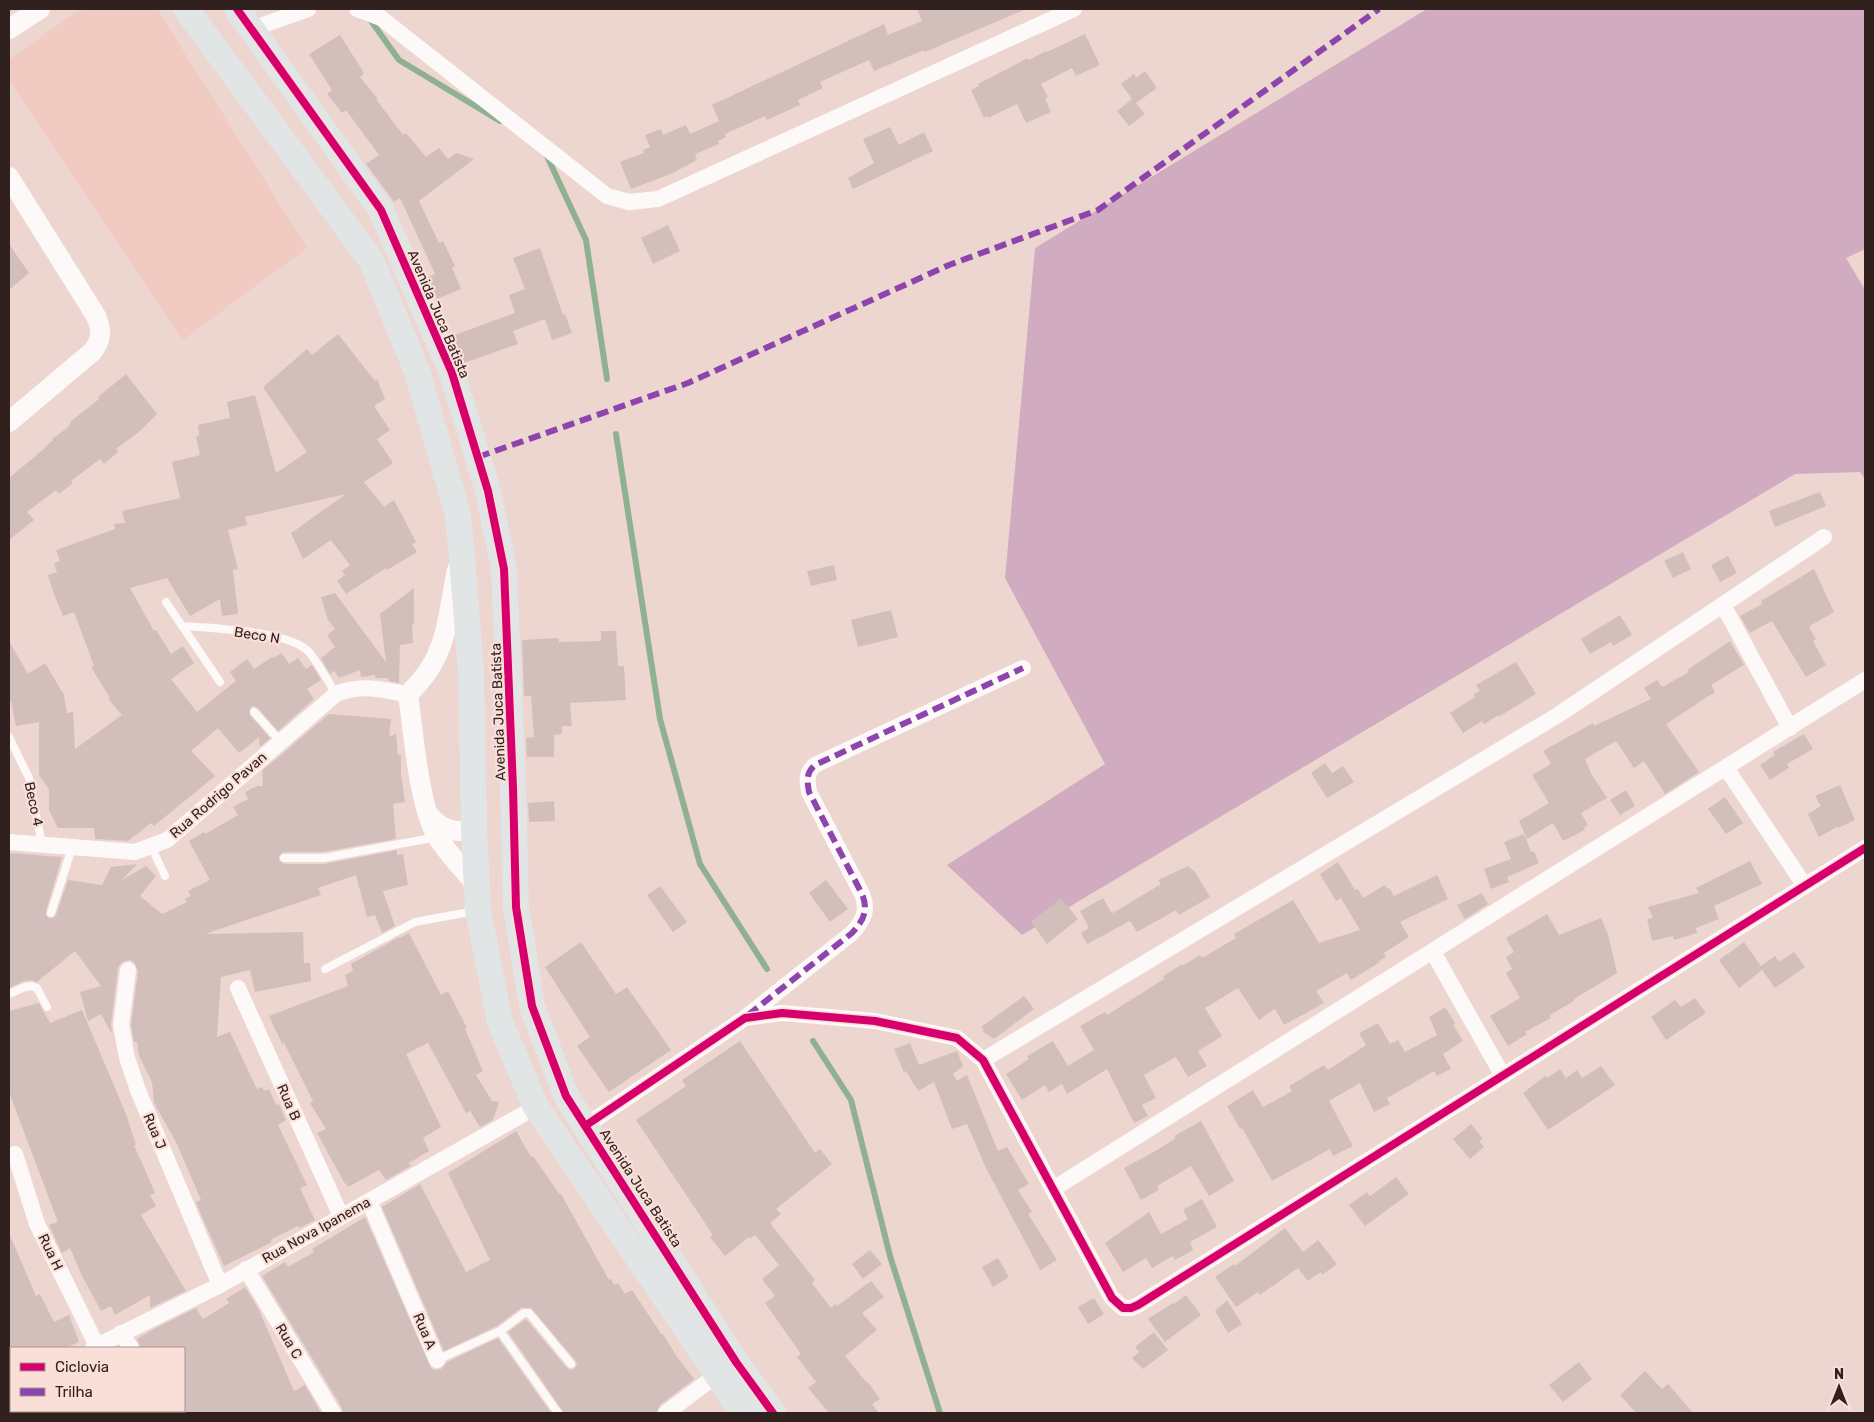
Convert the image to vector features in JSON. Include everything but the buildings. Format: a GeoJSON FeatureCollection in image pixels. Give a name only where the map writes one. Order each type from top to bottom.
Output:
{"type":"FeatureCollection","features":[{"type":"Feature","properties":{"kind":"main road","name":"Avenida Juca Batista"},"geometry":{"type":"LineString","coordinates":[[186,9],[371,260],[417,371],[457,511],[471,673],[477,898],[500,1022],[536,1107],[742,1413]]}},
{"type":"Feature","properties":{"kind":"main road","name":"Avenida Juca Batista"},"geometry":{"type":"LineString","coordinates":[[245,19],[381,210],[452,373],[488,490],[504,569],[516,907],[532,1006],[566,1096],[736,1362],[773,1413]]}},
{"type":"Feature","properties":{"kind":"main road"},"geometry":{"type":"LineString","coordinates":[[461,545],[473,544],[483,546],[491,551],[504,569]]}},
{"type":"Feature","properties":{"kind":"main road"},"geometry":{"type":"LineString","coordinates":[[474,829],[484,822],[513,788]]}},
{"type":"Feature","properties":{"kind":"street"},"geometry":{"type":"LineString","coordinates":[[9,29],[40,9]]}},
{"type":"Feature","properties":{"kind":"street"},"geometry":{"type":"LineString","coordinates":[[245,19],[308,9]]}},
{"type":"Feature","properties":{"kind":"street"},"geometry":{"type":"LineString","coordinates":[[357,9],[380,18],[607,196],[629,202],[658,199],[1074,9]]}},
{"type":"Feature","properties":{"kind":"street"},"geometry":{"type":"LineString","coordinates":[[9,177],[96,316],[100,324],[101,335],[98,345],[92,352],[9,422]]}},
{"type":"Feature","properties":{"kind":"street"},"geometry":{"type":"LineString","coordinates":[[983,1060],[1558,715],[1824,537]]}},
{"type":"Feature","properties":{"kind":"street"},"geometry":{"type":"LineString","coordinates":[[461,545],[446,626],[439,650],[429,670],[408,695],[420,784],[428,813],[438,837],[477,898]]}},
{"type":"Feature","properties":{"kind":"street"},"geometry":{"type":"LineString","coordinates":[[1723,605],[1790,728]]}},
{"type":"Feature","properties":{"kind":"street"},"geometry":{"type":"LineString","coordinates":[[585,1126],[745,1018],[852,934],[860,924],[865,914],[866,904],[809,792],[807,779],[810,770],[815,765],[1023,668]]}},
{"type":"Feature","properties":{"kind":"street"},"geometry":{"type":"LineString","coordinates":[[1053,1190],[1865,680]]}},
{"type":"Feature","properties":{"kind":"street","name":"Rua Rodrigo Pavan"},"geometry":{"type":"LineString","coordinates":[[9,842],[135,852],[167,840],[280,740],[336,694],[359,688],[380,688],[408,695]]}},
{"type":"Feature","properties":{"kind":"street"},"geometry":{"type":"LineString","coordinates":[[1726,768],[1804,886]]}},
{"type":"Feature","properties":{"kind":"street"},"geometry":{"type":"LineString","coordinates":[[428,813],[444,828],[454,832],[474,829]]}},
{"type":"Feature","properties":{"kind":"street"},"geometry":{"type":"LineString","coordinates":[[745,1018],[782,1013],[874,1021],[958,1038],[983,1060],[1112,1298],[1123,1308],[1131,1308],[1865,848]]}},
{"type":"Feature","properties":{"kind":"street"},"geometry":{"type":"LineString","coordinates":[[1433,952],[1502,1076]]}},
{"type":"Feature","properties":{"kind":"street","name":"Rua J"},"geometry":{"type":"LineString","coordinates":[[128,970],[121,1025],[127,1058],[139,1093],[220,1285]]}},
{"type":"Feature","properties":{"kind":"street","name":"Rua B"},"geometry":{"type":"LineString","coordinates":[[238,988],[341,1216]]}},
{"type":"Feature","properties":{"kind":"street","name":"Rua Nova Ipanema"},"geometry":{"type":"LineString","coordinates":[[95,1347],[220,1285],[536,1107]]}},
{"type":"Feature","properties":{"kind":"street","name":"Rua H"},"geometry":{"type":"LineString","coordinates":[[15,1154],[37,1224],[95,1347]]}},
{"type":"Feature","properties":{"kind":"street","name":"Rua A"},"geometry":{"type":"LineString","coordinates":[[369,1200],[437,1360]]}},
{"type":"Feature","properties":{"kind":"street","name":"Rua C"},"geometry":{"type":"LineString","coordinates":[[246,1269],[333,1413]]}},
{"type":"Feature","properties":{"kind":"street"},"geometry":{"type":"LineString","coordinates":[[121,1333],[130,1347]]}},
{"type":"Feature","properties":{"kind":"street"},"geometry":{"type":"LineString","coordinates":[[666,1413],[717,1375]]}},
{"type":"Feature","properties":{"kind":"lane"},"geometry":{"type":"LineString","coordinates":[[166,602],[220,682]]}},
{"type":"Feature","properties":{"kind":"lane","name":"Beco N"},"geometry":{"type":"LineString","coordinates":[[182,626],[266,635],[288,640],[308,650],[336,694]]}},
{"type":"Feature","properties":{"kind":"lane"},"geometry":{"type":"LineString","coordinates":[[254,712],[280,740]]}},
{"type":"Feature","properties":{"kind":"lane","name":"Beco 4"},"geometry":{"type":"LineString","coordinates":[[9,737],[12,749],[29,778],[42,845]]}},
{"type":"Feature","properties":{"kind":"lane"},"geometry":{"type":"LineString","coordinates":[[284,858],[324,858],[438,837]]}},
{"type":"Feature","properties":{"kind":"lane"},"geometry":{"type":"LineString","coordinates":[[151,846],[165,876]]}},
{"type":"Feature","properties":{"kind":"lane"},"geometry":{"type":"LineString","coordinates":[[51,913],[72,848]]}},
{"type":"Feature","properties":{"kind":"lane"},"geometry":{"type":"LineString","coordinates":[[325,969],[415,922],[477,898]]}},
{"type":"Feature","properties":{"kind":"lane"},"geometry":{"type":"LineString","coordinates":[[9,994],[25,987],[37,988],[47,1007]]}},
{"type":"Feature","properties":{"kind":"lane","name":"Rua A"},"geometry":{"type":"LineString","coordinates":[[437,1360],[500,1331],[524,1313],[529,1313],[570,1364]]}},
{"type":"Feature","properties":{"kind":"lane"},"geometry":{"type":"LineString","coordinates":[[500,1331],[558,1413]]}},
{"type":"Feature","properties":{"kind":"shaded area"},"geometry":{"type":"Polygon","coordinates":[[[84,9],[157,9],[307,248],[183,340],[9,80],[9,60],[66,19],[84,9]]]}},
{"type":"Feature","properties":{"kind":"shaded area"},"geometry":{"type":"Polygon","coordinates":[[[1427,9],[1865,9],[1865,249],[1846,258],[1865,290],[1865,479],[1860,472],[1795,474],[1022,935],[947,865],[1105,764],[1005,578],[1035,248],[1427,9]]]}},
{"type":"Feature","properties":{"kind":"waterway"},"geometry":{"type":"LineString","coordinates":[[369,18],[399,60],[500,121]]}},
{"type":"Feature","properties":{"kind":"waterway"},"geometry":{"type":"LineString","coordinates":[[546,154],[586,240],[607,379]]}},
{"type":"Feature","properties":{"kind":"waterway"},"geometry":{"type":"LineString","coordinates":[[616,434],[660,719],[700,864],[767,969]]}},
{"type":"Feature","properties":{"kind":"waterway"},"geometry":{"type":"LineString","coordinates":[[813,1041],[851,1100],[890,1256],[940,1413]]}},
{"type":"Feature","properties":{"kind":"marked path"},"geometry":{"type":"LineString","coordinates":[[478,457],[688,383],[949,265],[1098,210],[1379,9]]}},
{"type":"Feature","properties":{"kind":"marked path"},"geometry":{"type":"LineString","coordinates":[[748,1015],[852,933],[864,915],[865,906],[862,894],[809,792],[808,777],[812,768],[1023,668]]}},
{"type":"Feature","properties":{"kind":"cycle path"},"geometry":{"type":"LineString","coordinates":[[237,9],[381,210],[452,373],[488,491],[504,569],[516,907],[532,1006],[566,1096],[736,1362],[773,1413]]}},
{"type":"Feature","properties":{"kind":"cycle path"},"geometry":{"type":"LineString","coordinates":[[585,1126],[745,1018],[782,1013],[875,1021],[957,1038],[983,1060],[1112,1298],[1123,1308],[1131,1308],[1865,848]]}}]}
